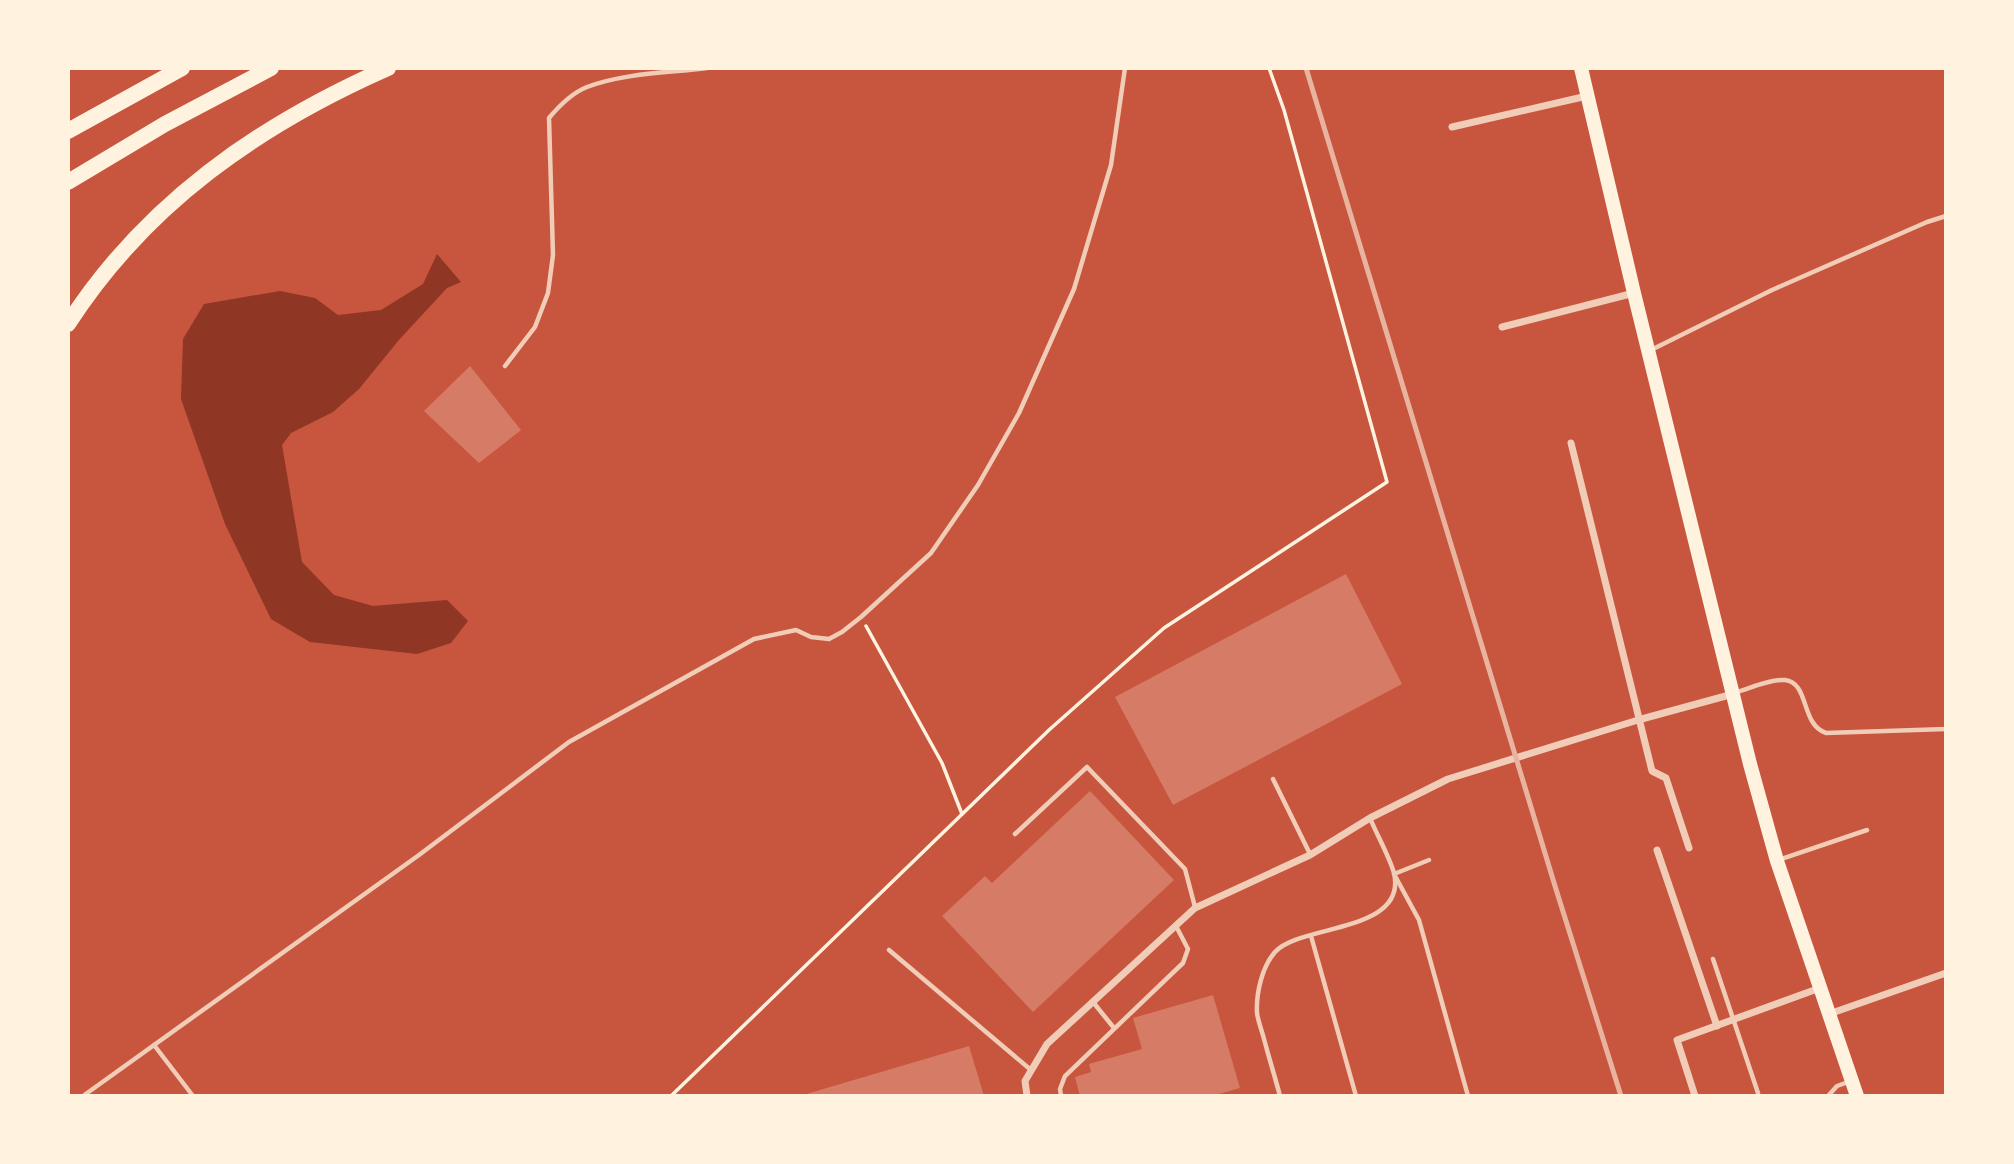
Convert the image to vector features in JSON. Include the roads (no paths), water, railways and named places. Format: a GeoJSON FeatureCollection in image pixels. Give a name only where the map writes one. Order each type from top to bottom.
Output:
{"type":"FeatureCollection","features":[{"type":"Feature","properties":{"kind":"highway"},"geometry":{"type":"LineString","coordinates":[[68,131],[183,68]]}},
{"type":"Feature","properties":{"kind":"highway"},"geometry":{"type":"LineString","coordinates":[[68,182],[165,124],[271,68]]}},
{"type":"Feature","properties":{"kind":"highway"},"geometry":{"type":"LineString","coordinates":[[68,324],[129,244],[199,178],[260,134],[388,68]]}},
{"type":"Feature","properties":{"kind":"main road"},"geometry":{"type":"LineString","coordinates":[[1581,68],[1732,694],[1777,861],[1857,1096]]}},
{"type":"Feature","properties":{"kind":"street"},"geometry":{"type":"LineString","coordinates":[[1452,127],[1587,96]]}},
{"type":"Feature","properties":{"kind":"street"},"geometry":{"type":"LineString","coordinates":[[1502,327],[1634,293]]}},
{"type":"Feature","properties":{"kind":"street"},"geometry":{"type":"LineString","coordinates":[[1571,443],[1652,771],[1666,778],[1689,848]]}},
{"type":"Feature","properties":{"kind":"street"},"geometry":{"type":"LineString","coordinates":[[1027,1096],[1025,1081],[1047,1044],[1195,908],[1310,855],[1370,818],[1448,779],[1732,694]]}},
{"type":"Feature","properties":{"kind":"street"},"geometry":{"type":"LineString","coordinates":[[1657,850],[1717,1026]]}},
{"type":"Feature","properties":{"kind":"street"},"geometry":{"type":"LineString","coordinates":[[1829,1014],[1946,973]]}},
{"type":"Feature","properties":{"kind":"street"},"geometry":{"type":"LineString","coordinates":[[1695,1096],[1677,1040],[1820,989]]}},
{"type":"Feature","properties":{"kind":"lane"},"geometry":{"type":"LineString","coordinates":[[505,366],[535,327],[548,293],[553,255],[549,118],[562,103],[585,88],[621,78],[707,68]]}},
{"type":"Feature","properties":{"kind":"lane"},"geometry":{"type":"LineString","coordinates":[[83,1096],[419,855],[569,741],[754,639],[796,631],[811,637],[829,639],[861,618],[931,553],[978,485],[1020,413],[1074,289],[1111,165],[1125,68]]}},
{"type":"Feature","properties":{"kind":"lane"},"geometry":{"type":"LineString","coordinates":[[1648,351],[1772,290],[1946,216]]}},
{"type":"Feature","properties":{"kind":"lane"},"geometry":{"type":"LineString","coordinates":[[1732,694],[1786,680],[1800,690],[1813,726],[1826,733],[1946,729]]}},
{"type":"Feature","properties":{"kind":"lane"},"geometry":{"type":"LineString","coordinates":[[1015,834],[1087,767],[1185,869],[1195,908]]}},
{"type":"Feature","properties":{"kind":"lane"},"geometry":{"type":"LineString","coordinates":[[1273,779],[1310,855]]}},
{"type":"Feature","properties":{"kind":"lane"},"geometry":{"type":"LineString","coordinates":[[1370,818],[1394,874],[1419,920],[1468,1096]]}},
{"type":"Feature","properties":{"kind":"lane"},"geometry":{"type":"LineString","coordinates":[[1777,861],[1867,830]]}},
{"type":"Feature","properties":{"kind":"lane"},"geometry":{"type":"LineString","coordinates":[[1394,874],[1429,860]]}},
{"type":"Feature","properties":{"kind":"lane"},"geometry":{"type":"LineString","coordinates":[[1280,1096],[1257,1014],[1259,989],[1266,966],[1276,951],[1288,943],[1371,916],[1384,907],[1394,892],[1394,874]]}},
{"type":"Feature","properties":{"kind":"lane"},"geometry":{"type":"LineString","coordinates":[[1062,1096],[1060,1089],[1065,1076],[1183,963],[1188,949],[1176,926]]}},
{"type":"Feature","properties":{"kind":"lane"},"geometry":{"type":"LineString","coordinates":[[1311,936],[1356,1096]]}},
{"type":"Feature","properties":{"kind":"lane"},"geometry":{"type":"LineString","coordinates":[[889,950],[1031,1070]]}},
{"type":"Feature","properties":{"kind":"lane"},"geometry":{"type":"LineString","coordinates":[[1713,959],[1758,1093]]}},
{"type":"Feature","properties":{"kind":"lane"},"geometry":{"type":"LineString","coordinates":[[1093,1002],[1114,1028]]}},
{"type":"Feature","properties":{"kind":"lane"},"geometry":{"type":"LineString","coordinates":[[154,1045],[193,1096]]}},
{"type":"Feature","properties":{"kind":"lane"},"geometry":{"type":"LineString","coordinates":[[1828,1096],[1837,1086],[1852,1081]]}},
{"type":"Feature","properties":{"kind":"railway"},"geometry":{"type":"LineString","coordinates":[[1306,68],[1621,1096]]}}]}
